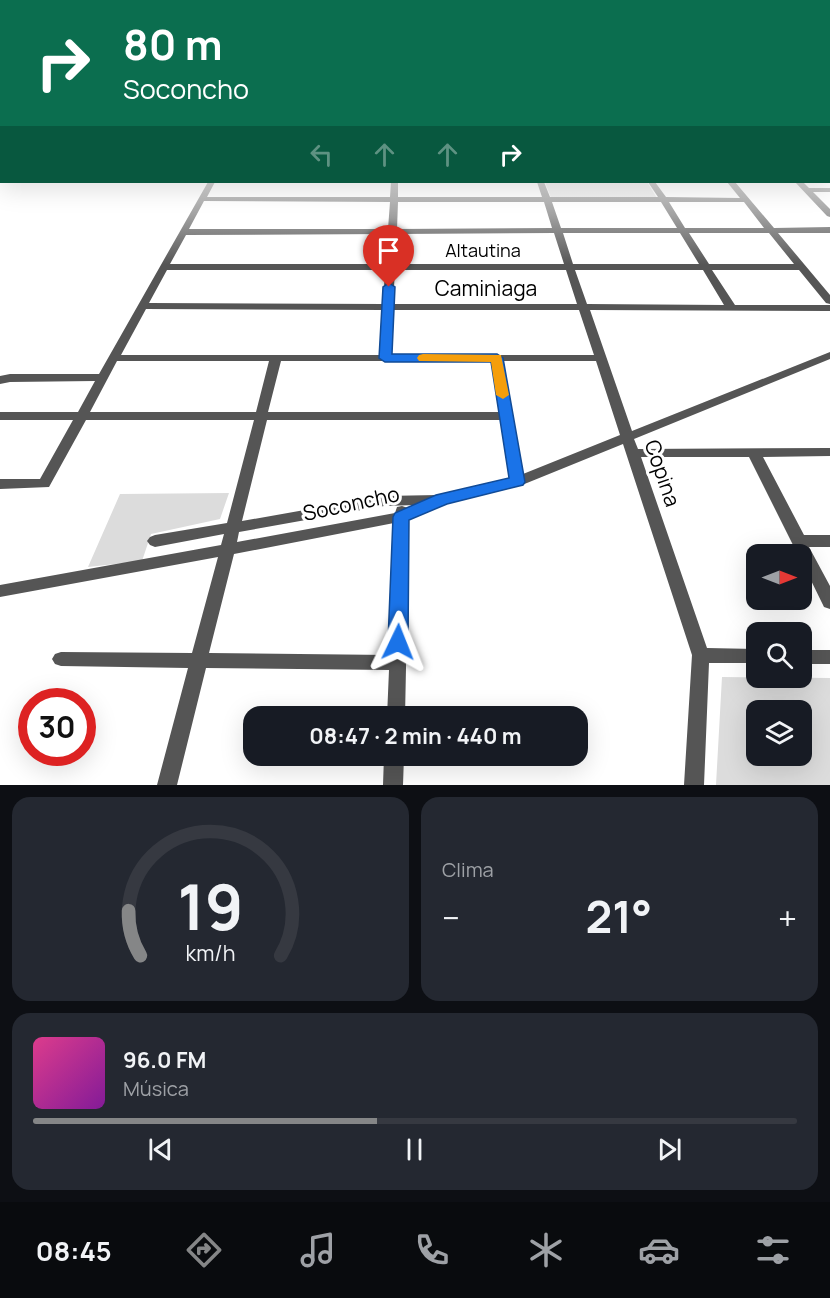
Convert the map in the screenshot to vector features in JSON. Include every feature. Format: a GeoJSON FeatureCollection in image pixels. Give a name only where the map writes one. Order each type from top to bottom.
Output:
{"type":"FeatureCollection","features":[{"type":"Feature","properties":{"kind":"street"},"geometry":{"type":"LineString","coordinates":[[0,484],[44,484],[206,192]]}},
{"type":"Feature","properties":{"kind":"street"},"geometry":{"type":"LineString","coordinates":[[385,358],[394,192]]}},
{"type":"Feature","properties":{"kind":"street","name":"Copina"},"geometry":{"type":"LineString","coordinates":[[544,192],[701,655],[694,785]]}},
{"type":"Feature","properties":{"kind":"street"},"geometry":{"type":"LineString","coordinates":[[658,192],[731,307]]}},
{"type":"Feature","properties":{"kind":"street"},"geometry":{"type":"LineString","coordinates":[[739,192],[830,302]]}},
{"type":"Feature","properties":{"kind":"street"},"geometry":{"type":"LineString","coordinates":[[809,192],[830,214]]}},
{"type":"Feature","properties":{"kind":"street"},"geometry":{"type":"LineString","coordinates":[[202,199],[746,200]]}},
{"type":"Feature","properties":{"kind":"street"},"geometry":{"type":"LineString","coordinates":[[183,232],[830,230]]}},
{"type":"Feature","properties":{"kind":"street","name":"Altautina"},"geometry":{"type":"LineString","coordinates":[[164,267],[802,267]]}},
{"type":"Feature","properties":{"kind":"street","name":"Caminiaga"},"geometry":{"type":"LineString","coordinates":[[142,306],[830,308]]}},
{"type":"Feature","properties":{"kind":"street","name":"Soconcho"},"geometry":{"type":"LineString","coordinates":[[0,591],[227,548],[517,482],[630,446],[830,355]]}},
{"type":"Feature","properties":{"kind":"street"},"geometry":{"type":"LineString","coordinates":[[113,358],[600,358]]}},
{"type":"Feature","properties":{"kind":"street"},"geometry":{"type":"LineString","coordinates":[[167,785],[276,358]]}},
{"type":"Feature","properties":{"kind":"street"},"geometry":{"type":"LineString","coordinates":[[497,358],[517,482]]}},
{"type":"Feature","properties":{"kind":"street"},"geometry":{"type":"LineString","coordinates":[[0,380],[103,377]]}},
{"type":"Feature","properties":{"kind":"street"},"geometry":{"type":"LineString","coordinates":[[0,416],[506,416]]}},
{"type":"Feature","properties":{"kind":"street"},"geometry":{"type":"LineString","coordinates":[[630,446],[754,453],[830,452]]}},
{"type":"Feature","properties":{"kind":"street"},"geometry":{"type":"LineString","coordinates":[[754,453],[830,603]]}},
{"type":"Feature","properties":{"kind":"street"},"geometry":{"type":"LineString","coordinates":[[155,541],[384,501],[402,509],[396,706]]}},
{"type":"Feature","properties":{"kind":"street"},"geometry":{"type":"LineString","coordinates":[[799,541],[830,541]]}},
{"type":"Feature","properties":{"kind":"street"},"geometry":{"type":"LineString","coordinates":[[701,655],[746,656]]}},
{"type":"Feature","properties":{"kind":"street"},"geometry":{"type":"LineString","coordinates":[[812,657],[830,657]]}},
{"type":"Feature","properties":{"kind":"street"},"geometry":{"type":"LineString","coordinates":[[61,659],[398,663]]}},
{"type":"Feature","properties":{"kind":"street"},"geometry":{"type":"LineString","coordinates":[[393,785],[394,766]]}},
{"type":"Feature","properties":{"kind":"shaded area"},"geometry":{"type":"Polygon","coordinates":[[[549,192],[653,192],[657,198],[551,198],[549,192]]]}},
{"type":"Feature","properties":{"kind":"shaded area"},"geometry":{"type":"Polygon","coordinates":[[[229,493],[220,519],[151,534],[142,561],[88,567],[120,494],[229,493]]]}},
{"type":"Feature","properties":{"kind":"shaded area"},"geometry":{"type":"Polygon","coordinates":[[[722,677],[746,677],[746,688],[812,688],[812,678],[830,678],[830,785],[716,785],[722,677]]]}},
{"type":"Feature","properties":{"kind":"slow traffic"},"geometry":{"type":"LineString","coordinates":[[423,358],[497,358],[503,395]]}},
{"type":"Feature","properties":{"kind":"route"},"geometry":{"type":"LineString","coordinates":[[389,287],[385,358],[497,358],[517,482],[442,499],[401,517],[398,642]]}}]}
